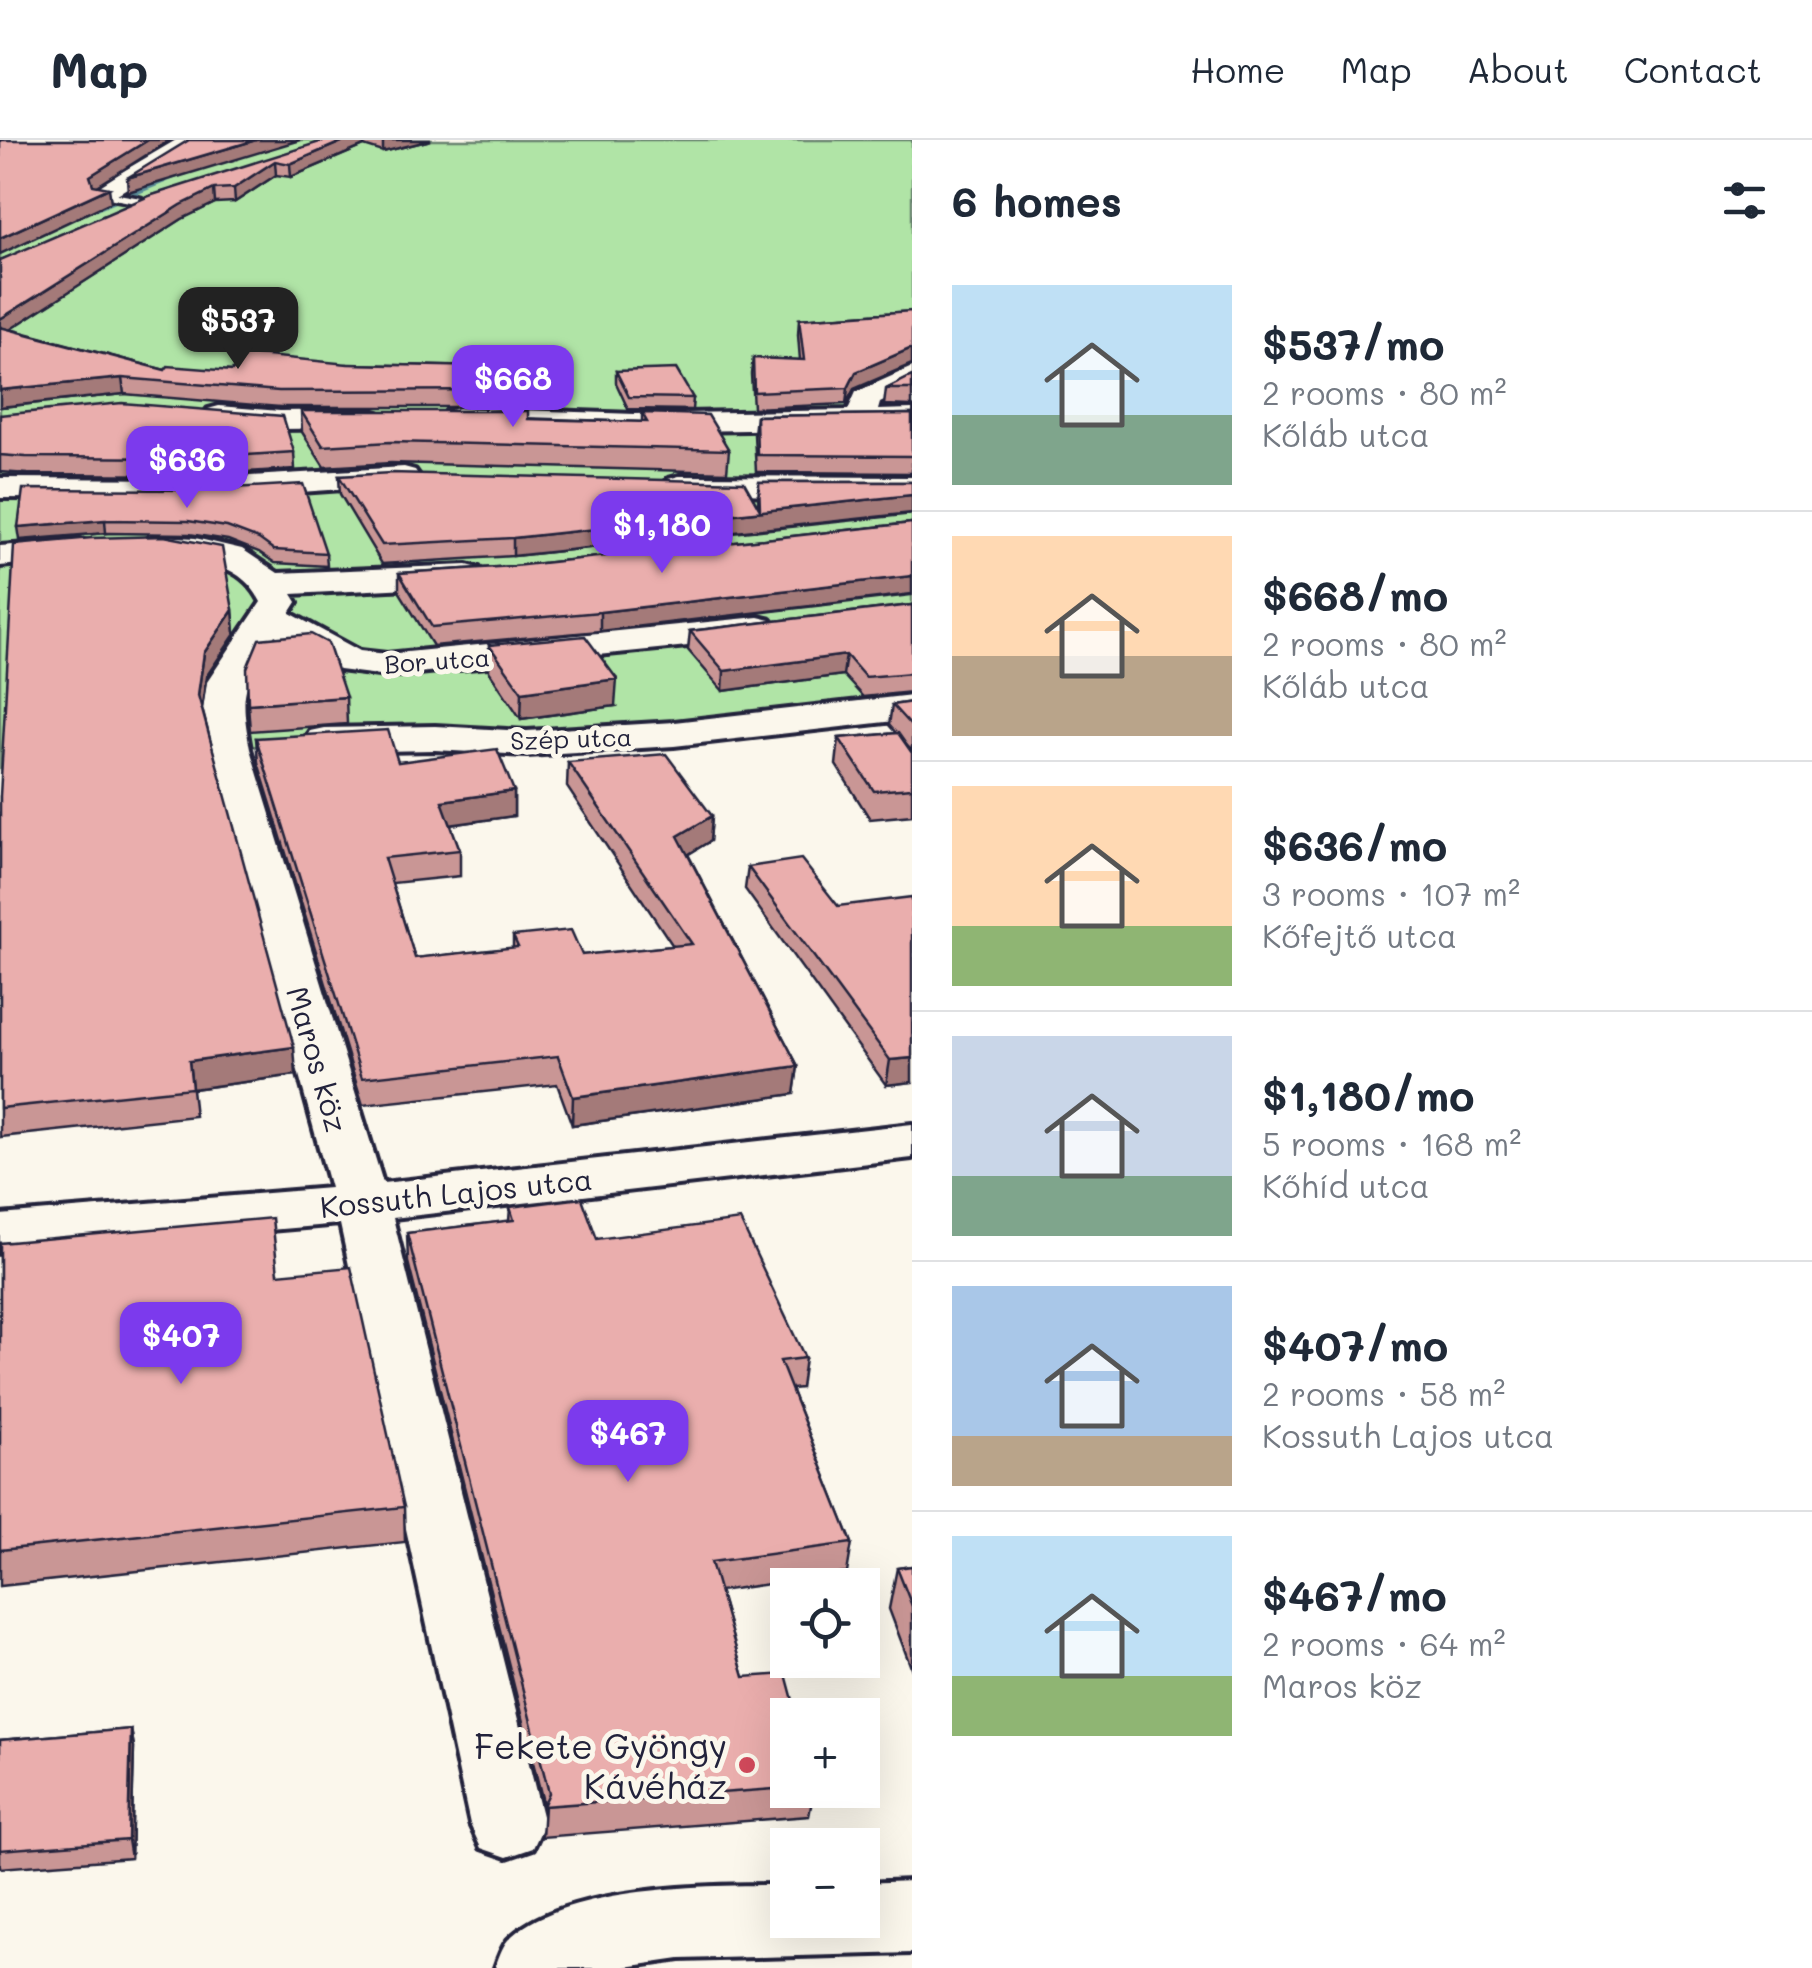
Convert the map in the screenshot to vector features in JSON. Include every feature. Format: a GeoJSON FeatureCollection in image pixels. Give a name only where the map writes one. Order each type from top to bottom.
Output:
{"type":"FeatureCollection","features":[{"type":"Feature","properties":{"kind":"street"},"geometry":{"type":"LineString","coordinates":[[0,236],[106,195],[174,148],[195,140]]}},
{"type":"Feature","properties":{"kind":"street"},"geometry":{"type":"LineString","coordinates":[[88,226],[134,200],[170,191]]}},
{"type":"Feature","properties":{"kind":"street"},"geometry":{"type":"LineString","coordinates":[[862,416],[866,398],[912,376]]}},
{"type":"Feature","properties":{"kind":"street"},"geometry":{"type":"LineString","coordinates":[[198,412],[280,420],[396,418]]}},
{"type":"Feature","properties":{"kind":"street"},"geometry":{"type":"LineString","coordinates":[[432,417],[674,423],[862,416],[912,418]]}},
{"type":"Feature","properties":{"kind":"street"},"geometry":{"type":"LineString","coordinates":[[0,488],[199,489],[357,477],[441,478]]}},
{"type":"Feature","properties":{"kind":"street"},"geometry":{"type":"LineString","coordinates":[[648,486],[912,488]]}},
{"type":"Feature","properties":{"kind":"street"},"geometry":{"type":"LineString","coordinates":[[0,556],[182,546],[216,552],[264,574],[272,601],[403,581],[497,572]]}},
{"type":"Feature","properties":{"kind":"street","name":"Bor utca"},"geometry":{"type":"LineString","coordinates":[[272,601],[352,662],[386,666],[795,623]]}},
{"type":"Feature","properties":{"kind":"street","name":"Maros köz"},"geometry":{"type":"LineString","coordinates":[[272,601],[226,682],[223,708],[264,746],[359,1204],[372,1240],[507,1824]]}},
{"type":"Feature","properties":{"kind":"street","name":"Szép utca"},"geometry":{"type":"LineString","coordinates":[[264,746],[674,734],[912,707]]}},
{"type":"Feature","properties":{"kind":"street","name":"Kossuth Lajos utca"},"geometry":{"type":"LineString","coordinates":[[0,1234],[359,1204],[912,1141]]}},
{"type":"Feature","properties":{"kind":"street"},"geometry":{"type":"LineString","coordinates":[[880,1918],[912,1917]]}},
{"type":"Feature","properties":{"kind":"street"},"geometry":{"type":"LineString","coordinates":[[534,1968],[544,1958],[609,1930],[770,1922]]}},
{"type":"Feature","properties":{"kind":"lane"},"geometry":{"type":"LineString","coordinates":[[106,195],[134,200]]}},
{"type":"Feature","properties":{"kind":"green space"},"geometry":{"type":"Polygon","coordinates":[[[195,140],[912,140],[912,707],[674,734],[325,740],[0,769],[0,236],[195,140]]]}},
{"type":"Feature","properties":{"kind":"building"},"geometry":{"type":"Polygon","coordinates":[[[0,140],[148,140],[90,176],[93,185],[109,188],[0,238],[0,140]]]}},
{"type":"Feature","properties":{"kind":"building"},"geometry":{"type":"Polygon","coordinates":[[[189,140],[256,140],[127,178],[189,140]]]}},
{"type":"Feature","properties":{"kind":"building"},"geometry":{"type":"Polygon","coordinates":[[[326,140],[346,140],[290,164],[275,161],[234,188],[214,189],[181,205],[0,319],[0,260],[149,196],[326,140]]]}},
{"type":"Feature","properties":{"kind":"building"},"geometry":{"type":"Polygon","coordinates":[[[912,311],[912,348],[856,372],[848,388],[754,392],[753,358],[804,360],[799,319],[912,311]]]}},
{"type":"Feature","properties":{"kind":"building"},"geometry":{"type":"Polygon","coordinates":[[[0,327],[165,370],[168,366],[232,371],[247,354],[348,364],[529,368],[528,390],[279,391],[122,378],[0,390],[0,327]]]}},
{"type":"Feature","properties":{"kind":"building"},"geometry":{"type":"Polygon","coordinates":[[[676,369],[693,398],[629,397],[616,371],[676,369]]]}},
{"type":"Feature","properties":{"kind":"building"},"geometry":{"type":"Polygon","coordinates":[[[912,376],[912,389],[886,389],[912,376]]]}},
{"type":"Feature","properties":{"kind":"building"},"geometry":{"type":"Polygon","coordinates":[[[122,403],[283,416],[294,452],[198,458],[0,455],[0,415],[122,403]]]}},
{"type":"Feature","properties":{"kind":"building"},"geometry":{"type":"Polygon","coordinates":[[[301,411],[528,411],[528,419],[647,422],[642,413],[708,415],[729,450],[391,442],[323,446],[301,411]]]}},
{"type":"Feature","properties":{"kind":"building"},"geometry":{"type":"Polygon","coordinates":[[[912,414],[912,456],[757,455],[756,416],[912,414]]]}},
{"type":"Feature","properties":{"kind":"building"},"geometry":{"type":"Polygon","coordinates":[[[391,473],[744,482],[760,510],[759,482],[912,482],[912,495],[513,538],[382,545],[339,476],[391,473]]]}},
{"type":"Feature","properties":{"kind":"building"},"geometry":{"type":"Polygon","coordinates":[[[303,484],[326,553],[274,550],[259,539],[227,527],[188,521],[105,520],[18,527],[23,489],[198,490],[303,484]]]}},
{"type":"Feature","properties":{"kind":"building"},"geometry":{"type":"Polygon","coordinates":[[[912,523],[912,576],[600,612],[432,627],[399,573],[514,566],[912,523]]]}},
{"type":"Feature","properties":{"kind":"building"},"geometry":{"type":"Polygon","coordinates":[[[164,536],[222,547],[233,610],[204,653],[198,695],[294,1047],[189,1061],[192,1088],[0,1108],[0,796],[14,545],[164,536]]]}},
{"type":"Feature","properties":{"kind":"building"},"geometry":{"type":"Polygon","coordinates":[[[912,605],[912,673],[865,677],[846,655],[724,671],[690,631],[912,605]]]}},
{"type":"Feature","properties":{"kind":"building"},"geometry":{"type":"Polygon","coordinates":[[[311,634],[328,643],[346,697],[248,704],[247,668],[259,639],[311,634]]]}},
{"type":"Feature","properties":{"kind":"building"},"geometry":{"type":"Polygon","coordinates":[[[585,636],[617,679],[522,692],[489,645],[585,636]]]}},
{"type":"Feature","properties":{"kind":"building"},"geometry":{"type":"Polygon","coordinates":[[[912,702],[912,727],[892,705],[912,702]]]}},
{"type":"Feature","properties":{"kind":"building"},"geometry":{"type":"Polygon","coordinates":[[[388,730],[398,762],[497,749],[514,791],[442,801],[460,850],[384,858],[415,958],[518,947],[513,936],[571,930],[582,955],[692,944],[568,762],[666,754],[712,816],[678,836],[798,1066],[573,1097],[558,1056],[362,1078],[256,738],[388,730]]]}},
{"type":"Feature","properties":{"kind":"building"},"geometry":{"type":"Polygon","coordinates":[[[898,733],[912,753],[912,788],[874,791],[839,738],[898,733]]]}},
{"type":"Feature","properties":{"kind":"building"},"geometry":{"type":"Polygon","coordinates":[[[801,859],[838,906],[912,897],[912,1058],[890,1060],[748,867],[801,859]]]}},
{"type":"Feature","properties":{"kind":"building"},"geometry":{"type":"Polygon","coordinates":[[[582,1198],[597,1239],[740,1220],[805,1358],[780,1361],[852,1543],[711,1562],[744,1677],[787,1678],[792,1698],[770,1698],[770,1789],[543,1806],[549,1793],[407,1233],[514,1220],[510,1207],[582,1198]]]}},
{"type":"Feature","properties":{"kind":"building"},"geometry":{"type":"Polygon","coordinates":[[[272,1218],[278,1274],[351,1267],[404,1507],[0,1550],[0,1243],[272,1218]]]}},
{"type":"Feature","properties":{"kind":"building"},"geometry":{"type":"Polygon","coordinates":[[[912,1566],[912,1606],[897,1568],[912,1566]]]}},
{"type":"Feature","properties":{"kind":"building"},"geometry":{"type":"Polygon","coordinates":[[[131,1729],[128,1840],[0,1850],[0,1740],[131,1729]]]}},
{"type":"Feature","properties":{"kind":"waterway"},"geometry":{"type":"LineString","coordinates":[[91,210],[188,172]]}},
{"type":"Feature","properties":{"kind":"place","name":"Fekete Gyöngy Kávéház"},"geometry":{"type":"Point","coordinates":[747,1765]}}]}
